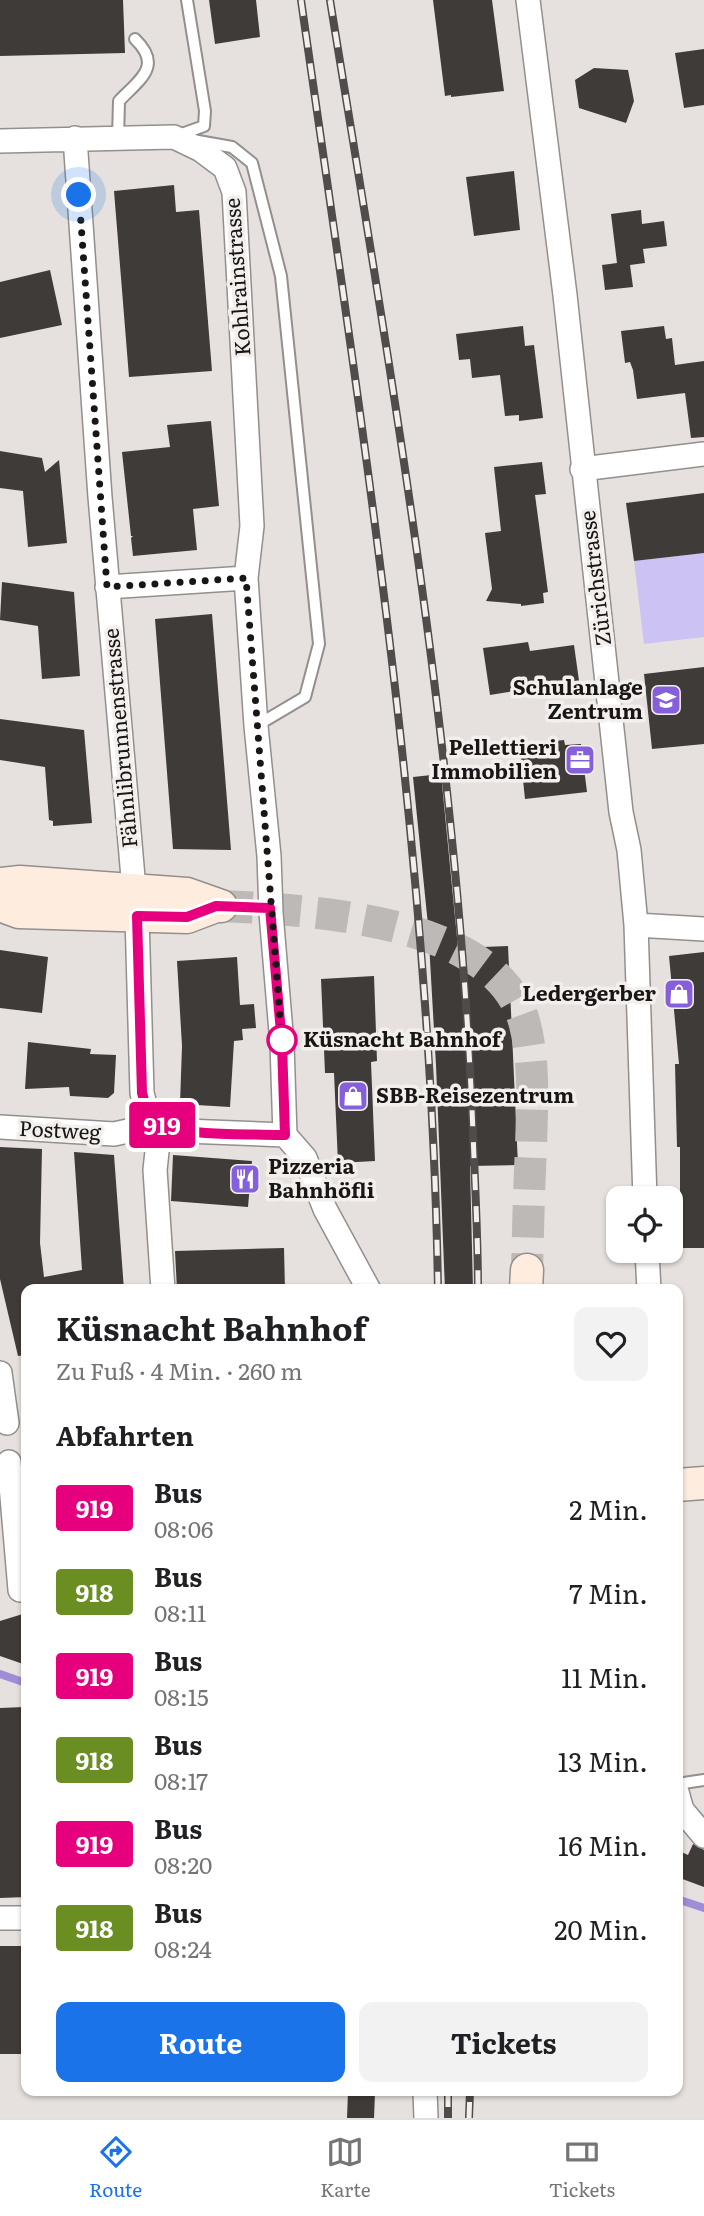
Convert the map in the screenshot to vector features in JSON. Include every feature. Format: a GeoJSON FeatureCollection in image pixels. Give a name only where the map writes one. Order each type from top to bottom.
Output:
{"type":"FeatureCollection","features":[{"type":"Feature","properties":{"kind":"main road"},"geometry":{"type":"LineString","coordinates":[[0,884],[20,882],[136,903],[187,917],[218,906]]}},
{"type":"Feature","properties":{"kind":"main road"},"geometry":{"type":"LineString","coordinates":[[0,905],[19,912],[136,903]]}},
{"type":"Feature","properties":{"kind":"main road"},"geometry":{"type":"LineString","coordinates":[[683,1485],[704,1483]]}},
{"type":"Feature","properties":{"kind":"street","name":"Zürichstrasse"},"geometry":{"type":"LineString","coordinates":[[528,0],[565,295],[621,812],[629,850],[636,925],[645,1186]]}},
{"type":"Feature","properties":{"kind":"street","name":"Kohlrainstrasse"},"geometry":{"type":"LineString","coordinates":[[0,141],[174,137],[201,150],[225,168],[234,192],[252,526],[246,578],[256,726],[269,856],[282,1044],[285,1135]]}},
{"type":"Feature","properties":{"kind":"street","name":"Fähnlibrunnenstrasse"},"geometry":{"type":"LineString","coordinates":[[75,138],[107,587],[136,903],[142,1093],[146,1108],[160,1124]]}},
{"type":"Feature","properties":{"kind":"street"},"geometry":{"type":"LineString","coordinates":[[582,468],[704,454]]}},
{"type":"Feature","properties":{"kind":"street"},"geometry":{"type":"LineString","coordinates":[[107,587],[246,578]]}},
{"type":"Feature","properties":{"kind":"street"},"geometry":{"type":"LineString","coordinates":[[636,925],[704,929]]}},
{"type":"Feature","properties":{"kind":"street"},"geometry":{"type":"LineString","coordinates":[[160,1124],[155,1170],[163,1284]]}},
{"type":"Feature","properties":{"kind":"street","name":"Postweg"},"geometry":{"type":"LineString","coordinates":[[0,1128],[114,1134],[160,1124],[185,1131],[285,1135]]}},
{"type":"Feature","properties":{"kind":"street"},"geometry":{"type":"LineString","coordinates":[[285,1135],[305,1158],[325,1209],[366,1284]]}},
{"type":"Feature","properties":{"kind":"street"},"geometry":{"type":"LineString","coordinates":[[648,1263],[649,1284]]}},
{"type":"Feature","properties":{"kind":"street"},"geometry":{"type":"LineString","coordinates":[[0,1373],[7,1423]]}},
{"type":"Feature","properties":{"kind":"street"},"geometry":{"type":"LineString","coordinates":[[9,1462],[15,1590]]}},
{"type":"Feature","properties":{"kind":"street"},"geometry":{"type":"LineString","coordinates":[[683,1811],[704,1836]]}},
{"type":"Feature","properties":{"kind":"street"},"geometry":{"type":"LineString","coordinates":[[0,1918],[21,1919]]}},
{"type":"Feature","properties":{"kind":"street"},"geometry":{"type":"LineString","coordinates":[[425,2096],[426,2118]]}},
{"type":"Feature","properties":{"kind":"lane"},"geometry":{"type":"LineString","coordinates":[[174,137],[204,126],[205,111],[187,0]]}},
{"type":"Feature","properties":{"kind":"lane"},"geometry":{"type":"LineString","coordinates":[[118,138],[119,101],[147,71],[149,59],[144,48],[135,39]]}},
{"type":"Feature","properties":{"kind":"lane"},"geometry":{"type":"LineString","coordinates":[[174,137],[232,147],[252,163],[281,276],[319,644],[305,697],[256,726]]}},
{"type":"Feature","properties":{"kind":"lane"},"geometry":{"type":"LineString","coordinates":[[683,1783],[704,1780]]}},
{"type":"Feature","properties":{"kind":"shaded area"},"geometry":{"type":"Polygon","coordinates":[[[704,553],[704,637],[644,644],[634,561],[704,553]]]}},
{"type":"Feature","properties":{"kind":"building"},"geometry":{"type":"Polygon","coordinates":[[[0,0],[123,0],[125,53],[0,56],[0,0]]]}},
{"type":"Feature","properties":{"kind":"building"},"geometry":{"type":"Polygon","coordinates":[[[209,0],[256,0],[260,37],[215,44],[209,0]]]}},
{"type":"Feature","properties":{"kind":"building"},"geometry":{"type":"Polygon","coordinates":[[[433,0],[492,0],[504,91],[445,96],[433,0]]]}},
{"type":"Feature","properties":{"kind":"building"},"geometry":{"type":"Polygon","coordinates":[[[704,49],[704,105],[684,108],[675,53],[704,49]]]}},
{"type":"Feature","properties":{"kind":"building"},"geometry":{"type":"Polygon","coordinates":[[[594,68],[628,70],[634,101],[626,123],[579,108],[575,80],[594,68]]]}},
{"type":"Feature","properties":{"kind":"building"},"geometry":{"type":"Polygon","coordinates":[[[514,171],[520,230],[474,236],[466,177],[514,171]]]}},
{"type":"Feature","properties":{"kind":"building"},"geometry":{"type":"Polygon","coordinates":[[[174,185],[176,212],[199,210],[212,371],[129,377],[114,191],[174,185]]]}},
{"type":"Feature","properties":{"kind":"building"},"geometry":{"type":"Polygon","coordinates":[[[641,210],[642,224],[664,221],[667,246],[643,249],[645,263],[630,265],[633,287],[605,290],[602,265],[617,263],[611,214],[641,210]]]}},
{"type":"Feature","properties":{"kind":"building"},"geometry":{"type":"Polygon","coordinates":[[[50,270],[62,325],[0,338],[0,282],[50,270]]]}},
{"type":"Feature","properties":{"kind":"building"},"geometry":{"type":"Polygon","coordinates":[[[523,326],[525,346],[534,345],[543,418],[519,421],[519,415],[505,416],[500,375],[472,378],[470,359],[459,360],[456,334],[523,326]]]}},
{"type":"Feature","properties":{"kind":"building"},"geometry":{"type":"Polygon","coordinates":[[[664,326],[666,339],[672,338],[675,365],[704,361],[704,437],[691,438],[685,393],[637,399],[633,370],[630,362],[625,363],[621,331],[664,326]]]}},
{"type":"Feature","properties":{"kind":"building"},"geometry":{"type":"Polygon","coordinates":[[[211,421],[219,506],[193,509],[197,550],[133,556],[133,536],[122,452],[170,447],[167,425],[211,421]]]}},
{"type":"Feature","properties":{"kind":"building"},"geometry":{"type":"Polygon","coordinates":[[[0,451],[42,458],[45,472],[59,460],[67,543],[28,547],[23,491],[0,488],[0,451]]]}},
{"type":"Feature","properties":{"kind":"building"},"geometry":{"type":"Polygon","coordinates":[[[542,462],[546,494],[535,495],[548,592],[543,593],[544,603],[521,606],[486,601],[492,589],[485,533],[501,531],[494,467],[542,462]]]}},
{"type":"Feature","properties":{"kind":"building"},"geometry":{"type":"Polygon","coordinates":[[[704,493],[704,553],[634,561],[626,503],[704,493]]]}},
{"type":"Feature","properties":{"kind":"building"},"geometry":{"type":"Polygon","coordinates":[[[2,582],[74,592],[80,676],[42,679],[38,626],[0,620],[2,582]]]}},
{"type":"Feature","properties":{"kind":"building"},"geometry":{"type":"Polygon","coordinates":[[[212,614],[231,850],[173,849],[155,619],[212,614]]]}},
{"type":"Feature","properties":{"kind":"building"},"geometry":{"type":"Polygon","coordinates":[[[528,642],[530,651],[574,645],[580,688],[533,695],[533,688],[490,695],[483,648],[528,642]]]}},
{"type":"Feature","properties":{"kind":"building"},"geometry":{"type":"Polygon","coordinates":[[[704,667],[704,744],[652,749],[644,674],[704,667]]]}},
{"type":"Feature","properties":{"kind":"building"},"geometry":{"type":"Polygon","coordinates":[[[0,719],[84,730],[92,823],[53,826],[53,821],[49,820],[45,767],[0,760],[0,719]]]}},
{"type":"Feature","properties":{"kind":"building"},"geometry":{"type":"Polygon","coordinates":[[[564,740],[565,745],[581,744],[587,792],[525,799],[520,751],[529,749],[529,744],[564,740]]]}},
{"type":"Feature","properties":{"kind":"building"},"geometry":{"type":"Polygon","coordinates":[[[441,774],[458,948],[508,946],[518,1165],[470,1166],[473,1284],[445,1284],[428,925],[413,777],[441,774]]]}},
{"type":"Feature","properties":{"kind":"building"},"geometry":{"type":"Polygon","coordinates":[[[0,950],[48,957],[42,1013],[0,1008],[0,950]]]}},
{"type":"Feature","properties":{"kind":"building"},"geometry":{"type":"Polygon","coordinates":[[[704,952],[704,1248],[683,1248],[683,1186],[680,1186],[680,1147],[677,1147],[675,1064],[679,1064],[669,956],[704,952]]]}},
{"type":"Feature","properties":{"kind":"building"},"geometry":{"type":"Polygon","coordinates":[[[237,957],[240,1005],[254,1004],[256,1028],[242,1029],[243,1040],[234,1041],[230,1107],[180,1104],[182,1046],[177,961],[237,957]]]}},
{"type":"Feature","properties":{"kind":"building"},"geometry":{"type":"Polygon","coordinates":[[[374,976],[377,1061],[371,1062],[375,1161],[338,1163],[334,1073],[325,1073],[321,979],[374,976]]]}},
{"type":"Feature","properties":{"kind":"building"},"geometry":{"type":"Polygon","coordinates":[[[28,1042],[91,1049],[90,1054],[116,1055],[114,1093],[108,1098],[70,1096],[69,1087],[25,1089],[28,1042]]]}},
{"type":"Feature","properties":{"kind":"building"},"geometry":{"type":"Polygon","coordinates":[[[0,1147],[42,1149],[40,1243],[44,1277],[82,1270],[74,1152],[114,1155],[124,1284],[21,1284],[21,1356],[18,1356],[0,1279],[0,1147]]]}},
{"type":"Feature","properties":{"kind":"building"},"geometry":{"type":"Polygon","coordinates":[[[173,1155],[252,1161],[248,1207],[171,1201],[173,1155]]]}},
{"type":"Feature","properties":{"kind":"building"},"geometry":{"type":"Polygon","coordinates":[[[284,1248],[285,1284],[177,1284],[175,1251],[284,1248]]]}},
{"type":"Feature","properties":{"kind":"building"},"geometry":{"type":"Polygon","coordinates":[[[21,1615],[21,1663],[0,1656],[0,1621],[21,1615]]]}},
{"type":"Feature","properties":{"kind":"building"},"geometry":{"type":"Polygon","coordinates":[[[21,1707],[21,1897],[0,1898],[0,1708],[21,1707]]]}},
{"type":"Feature","properties":{"kind":"building"},"geometry":{"type":"Polygon","coordinates":[[[693,1844],[704,1850],[704,1887],[683,1879],[683,1853],[688,1855],[693,1844]]]}},
{"type":"Feature","properties":{"kind":"building"},"geometry":{"type":"Polygon","coordinates":[[[0,1946],[21,1946],[21,2054],[0,2054],[0,1946]]]}},
{"type":"Feature","properties":{"kind":"building"},"geometry":{"type":"Polygon","coordinates":[[[348,2096],[375,2096],[374,2118],[347,2118],[348,2096]]]}},
{"type":"Feature","properties":{"kind":"waterway"},"geometry":{"type":"LineString","coordinates":[[0,1674],[21,1681]]}},
{"type":"Feature","properties":{"kind":"waterway"},"geometry":{"type":"LineString","coordinates":[[683,1901],[704,1908]]}},
{"type":"Feature","properties":{"kind":"tunnel"},"geometry":{"type":"LineString","coordinates":[[221,906],[302,911],[396,927],[440,941],[479,962],[508,989],[525,1025],[532,1070],[527,1270]]}},
{"type":"Feature","properties":{"kind":"railway"},"geometry":{"type":"LineString","coordinates":[[301,0],[369,482],[408,804],[433,1128],[438,1284]]}},
{"type":"Feature","properties":{"kind":"railway"},"geometry":{"type":"LineString","coordinates":[[330,0],[398,423],[437,706],[465,990],[478,1284]]}},
{"type":"Feature","properties":{"kind":"railway"},"geometry":{"type":"LineString","coordinates":[[448,2096],[448,2118]]}},
{"type":"Feature","properties":{"kind":"railway"},"geometry":{"type":"LineString","coordinates":[[469,2118],[470,2096]]}},
{"type":"Feature","properties":{"kind":"bus line","name":"919"},"geometry":{"type":"LineString","coordinates":[[216,906],[270,908],[282,1044],[285,1135],[185,1131],[160,1124],[146,1108],[142,1093],[137,916],[187,917],[216,906]]}},
{"type":"Feature","properties":{"kind":"place","name":"Schulanlage Zentrum"},"geometry":{"type":"Point","coordinates":[666,700]}},
{"type":"Feature","properties":{"kind":"place","name":"Pellettieri Immobilien"},"geometry":{"type":"Point","coordinates":[580,760]}},
{"type":"Feature","properties":{"kind":"place","name":"Ledergerber"},"geometry":{"type":"Point","coordinates":[679,994]}},
{"type":"Feature","properties":{"kind":"place","name":"Küsnacht Bahnhof"},"geometry":{"type":"Point","coordinates":[282,1040]}},
{"type":"Feature","properties":{"kind":"place","name":"SBB-Reisezentrum"},"geometry":{"type":"Point","coordinates":[353,1096]}},
{"type":"Feature","properties":{"kind":"place","name":"Pizzeria Bahnhöfli"},"geometry":{"type":"Point","coordinates":[245,1179]}},
{"type":"Feature","properties":{"kind":"route"},"geometry":{"type":"LineString","coordinates":[[79,195],[107,587],[246,578],[282,1044],[282,1040]]}}]}
